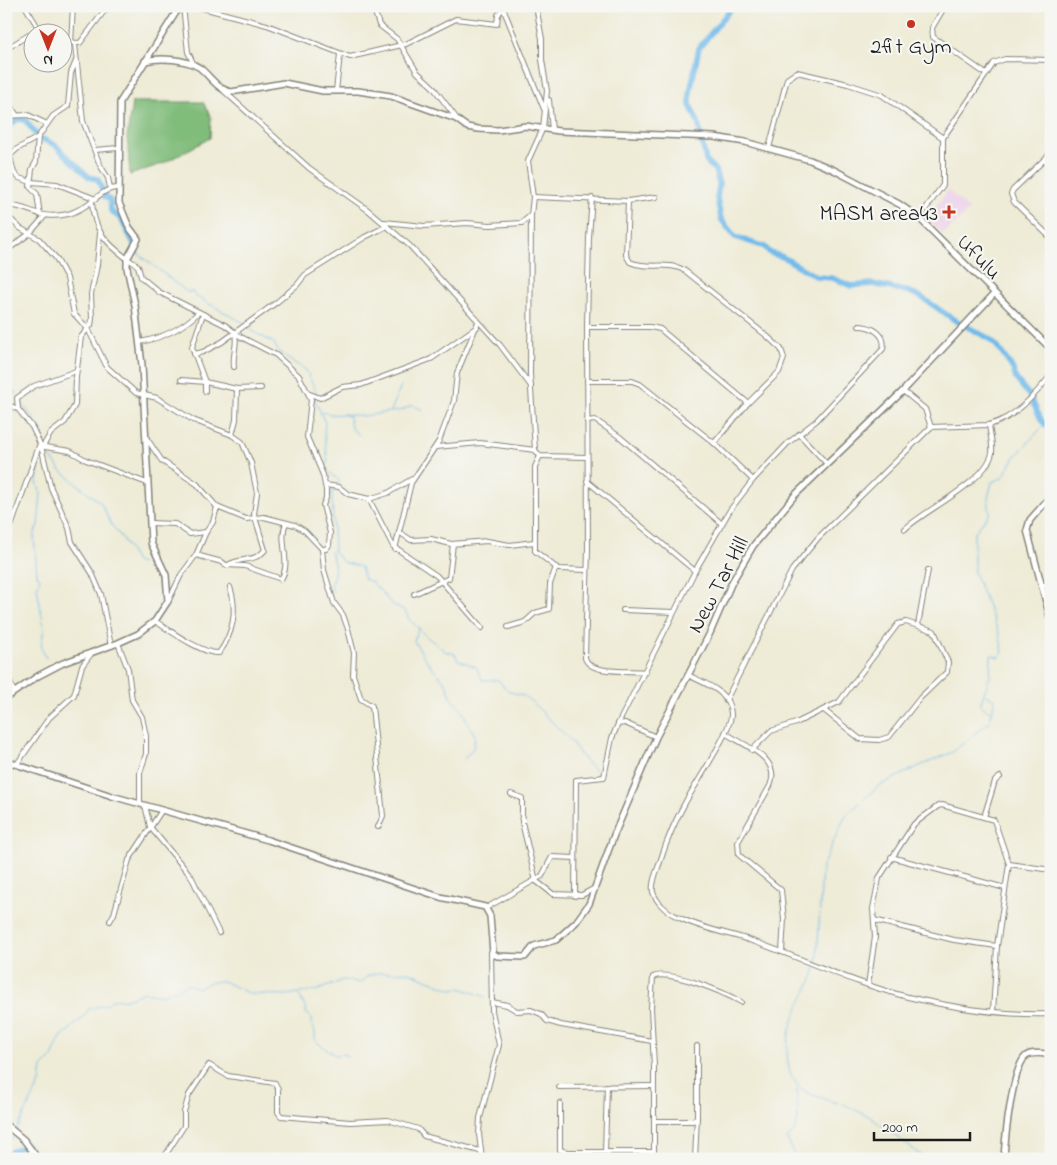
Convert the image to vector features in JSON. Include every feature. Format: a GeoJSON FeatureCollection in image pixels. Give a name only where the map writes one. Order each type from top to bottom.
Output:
{"type":"FeatureCollection","features":[{"type":"Feature","properties":{"kind":"street"},"geometry":{"type":"LineString","coordinates":[[25,6],[35,22]]}},
{"type":"Feature","properties":{"kind":"street"},"geometry":{"type":"LineString","coordinates":[[73,6],[73,43],[77,60],[83,121],[102,169],[108,178],[110,188]]}},
{"type":"Feature","properties":{"kind":"street"},"geometry":{"type":"LineString","coordinates":[[73,43],[83,40],[88,29],[108,6]]}},
{"type":"Feature","properties":{"kind":"street"},"geometry":{"type":"LineString","coordinates":[[166,606],[168,594],[167,581],[153,550],[149,523],[147,439],[140,342],[127,259],[138,239],[129,227],[120,208],[118,148],[120,102],[182,6]]}},
{"type":"Feature","properties":{"kind":"street"},"geometry":{"type":"LineString","coordinates":[[182,6],[188,52],[195,65],[309,168],[387,226],[439,277],[478,324],[500,345],[531,386]]}},
{"type":"Feature","properties":{"kind":"street"},"geometry":{"type":"LineString","coordinates":[[195,6],[268,25],[319,43],[340,54],[354,57],[417,40],[428,32],[458,18],[497,24],[498,15],[503,7]]}},
{"type":"Feature","properties":{"kind":"street"},"geometry":{"type":"LineString","coordinates":[[373,6],[379,24],[401,44],[418,72],[439,94],[447,108],[459,120]]}},
{"type":"Feature","properties":{"kind":"street"},"geometry":{"type":"LineString","coordinates":[[536,6],[542,39],[542,60],[552,130]]}},
{"type":"Feature","properties":{"kind":"street"},"geometry":{"type":"LineString","coordinates":[[945,6],[932,28],[934,37],[986,74]]}},
{"type":"Feature","properties":{"kind":"street"},"geometry":{"type":"LineString","coordinates":[[503,7],[545,111]]}},
{"type":"Feature","properties":{"kind":"street"},"geometry":{"type":"LineString","coordinates":[[6,50],[22,40]]}},
{"type":"Feature","properties":{"kind":"street"},"geometry":{"type":"LineString","coordinates":[[336,91],[340,54]]}},
{"type":"Feature","properties":{"kind":"street"},"geometry":{"type":"LineString","coordinates":[[145,61],[160,59],[195,65]]}},
{"type":"Feature","properties":{"kind":"street"},"geometry":{"type":"LineString","coordinates":[[42,216],[36,194],[30,189],[38,138],[53,116],[68,106],[71,73],[77,60]]}},
{"type":"Feature","properties":{"kind":"street"},"geometry":{"type":"LineString","coordinates":[[919,218],[943,185],[943,138],[986,74],[999,60],[1051,60]]}},
{"type":"Feature","properties":{"kind":"street"},"geometry":{"type":"LineString","coordinates":[[769,148],[787,79],[797,72],[804,72],[875,92],[943,138]]}},
{"type":"Feature","properties":{"kind":"street","name":"Ufulu"},"geometry":{"type":"LineString","coordinates":[[223,90],[237,92],[284,83],[323,91],[358,91],[391,96],[459,120],[467,127],[484,130],[526,126],[552,130],[714,137],[769,148],[834,170],[899,204],[919,218],[1051,349]]}},
{"type":"Feature","properties":{"kind":"street"},"geometry":{"type":"LineString","coordinates":[[540,456],[535,450],[531,386],[531,215],[533,197],[528,161],[543,128],[547,87]]}},
{"type":"Feature","properties":{"kind":"street"},"geometry":{"type":"LineString","coordinates":[[6,100],[16,114]]}},
{"type":"Feature","properties":{"kind":"street"},"geometry":{"type":"LineString","coordinates":[[6,116],[16,114],[33,116],[47,124]]}},
{"type":"Feature","properties":{"kind":"street"},"geometry":{"type":"LineString","coordinates":[[38,138],[17,149],[8,158],[14,173],[19,178],[31,182],[57,184],[94,201]]}},
{"type":"Feature","properties":{"kind":"street"},"geometry":{"type":"LineString","coordinates":[[95,150],[118,148]]}},
{"type":"Feature","properties":{"kind":"street"},"geometry":{"type":"LineString","coordinates":[[1051,153],[1013,190],[1012,194],[1014,202],[1051,238]]}},
{"type":"Feature","properties":{"kind":"street"},"geometry":{"type":"LineString","coordinates":[[6,205],[21,207],[42,216],[68,214],[83,210],[110,188],[119,188]]}},
{"type":"Feature","properties":{"kind":"street"},"geometry":{"type":"LineString","coordinates":[[533,197],[628,201],[656,197]]}},
{"type":"Feature","properties":{"kind":"street"},"geometry":{"type":"LineString","coordinates":[[592,198],[587,326],[585,658],[587,664],[595,669],[646,672]]}},
{"type":"Feature","properties":{"kind":"street"},"geometry":{"type":"LineString","coordinates":[[94,201],[94,220],[100,233],[127,259],[136,264],[141,277],[159,292],[226,325],[235,333],[285,361],[299,376],[310,394],[312,411],[307,437],[323,476],[326,498],[323,508],[329,529],[330,541],[326,549],[322,549]]}},
{"type":"Feature","properties":{"kind":"street"},"geometry":{"type":"LineString","coordinates":[[628,201],[626,255],[630,262],[643,266],[675,266],[684,270],[781,349],[784,358],[781,369],[748,403],[714,443]]}},
{"type":"Feature","properties":{"kind":"street"},"geometry":{"type":"LineString","coordinates":[[6,215],[14,224],[48,249],[61,266],[67,278],[74,314],[88,329],[106,366],[133,392],[161,400],[193,420],[232,435],[242,442],[251,464],[256,490],[254,514],[257,519],[258,534],[264,548],[263,552],[251,560],[239,561],[228,565]]}},
{"type":"Feature","properties":{"kind":"street"},"geometry":{"type":"LineString","coordinates":[[380,220],[390,224],[424,226],[467,223],[490,226],[522,223],[531,215]]}},
{"type":"Feature","properties":{"kind":"street"},"geometry":{"type":"LineString","coordinates":[[6,251],[29,234],[42,216]]}},
{"type":"Feature","properties":{"kind":"street"},"geometry":{"type":"LineString","coordinates":[[194,354],[215,347],[298,285],[305,274],[368,234],[387,226]]}},
{"type":"Feature","properties":{"kind":"street"},"geometry":{"type":"LineString","coordinates":[[6,529],[12,524],[38,447],[42,446],[51,433],[65,422],[75,406],[76,371],[81,337],[88,329],[92,319],[91,294],[98,265],[100,233]]}},
{"type":"Feature","properties":{"kind":"street","name":"New Tar Hill"},"geometry":{"type":"LineString","coordinates":[[491,952],[497,956],[525,957],[534,946],[552,942],[576,922],[591,900],[597,887],[614,835],[656,737],[732,582],[753,546],[785,506],[903,391],[994,294]]}},
{"type":"Feature","properties":{"kind":"street"},"geometry":{"type":"LineString","coordinates":[[140,342],[154,339],[179,328],[201,313]]}},
{"type":"Feature","properties":{"kind":"street"},"geometry":{"type":"LineString","coordinates":[[201,313],[194,339],[194,354],[205,382],[206,391]]}},
{"type":"Feature","properties":{"kind":"street"},"geometry":{"type":"LineString","coordinates":[[310,394],[320,398],[342,387],[361,385],[431,359],[478,324]]}},
{"type":"Feature","properties":{"kind":"street"},"geometry":{"type":"LineString","coordinates":[[396,549],[412,480],[435,447],[454,401],[457,373],[478,324]]}},
{"type":"Feature","properties":{"kind":"street"},"geometry":{"type":"LineString","coordinates":[[587,326],[650,327],[660,329],[748,403]]}},
{"type":"Feature","properties":{"kind":"street"},"geometry":{"type":"LineString","coordinates":[[576,896],[576,780],[604,777],[612,738],[618,724],[646,672],[673,612],[721,523],[753,480],[798,434],[816,421],[883,349],[884,340],[878,333],[869,327],[859,326]]}},
{"type":"Feature","properties":{"kind":"street"},"geometry":{"type":"LineString","coordinates":[[234,367],[235,333]]}},
{"type":"Feature","properties":{"kind":"street"},"geometry":{"type":"LineString","coordinates":[[18,409],[18,397],[34,386],[76,371]]}},
{"type":"Feature","properties":{"kind":"street"},"geometry":{"type":"LineString","coordinates":[[726,700],[798,562],[824,532],[932,427],[989,426],[1013,413],[1036,394],[1051,375]]}},
{"type":"Feature","properties":{"kind":"street"},"geometry":{"type":"LineString","coordinates":[[181,380],[205,382],[237,389],[261,388]]}},
{"type":"Feature","properties":{"kind":"street"},"geometry":{"type":"LineString","coordinates":[[587,381],[636,382],[714,443],[753,480]]}},
{"type":"Feature","properties":{"kind":"street"},"geometry":{"type":"LineString","coordinates":[[6,387],[9,391],[6,397]]}},
{"type":"Feature","properties":{"kind":"street"},"geometry":{"type":"LineString","coordinates":[[232,435],[237,414],[237,389]]}},
{"type":"Feature","properties":{"kind":"street"},"geometry":{"type":"LineString","coordinates":[[903,391],[924,409],[932,427]]}},
{"type":"Feature","properties":{"kind":"street"},"geometry":{"type":"LineString","coordinates":[[6,404],[18,409],[32,427],[42,446],[51,488],[69,528],[72,542],[92,572],[101,594],[111,646]]}},
{"type":"Feature","properties":{"kind":"street"},"geometry":{"type":"LineString","coordinates":[[587,421],[595,420],[620,437],[721,523]]}},
{"type":"Feature","properties":{"kind":"street"},"geometry":{"type":"LineString","coordinates":[[905,529],[917,517],[951,497],[983,468],[992,454],[989,426]]}},
{"type":"Feature","properties":{"kind":"street"},"geometry":{"type":"LineString","coordinates":[[798,434],[827,464]]}},
{"type":"Feature","properties":{"kind":"street"},"geometry":{"type":"LineString","coordinates":[[147,439],[162,461],[197,484],[217,507],[222,507],[243,518],[257,519],[264,517],[286,523],[304,531],[322,549],[324,570],[334,602],[343,615],[354,653],[353,675],[361,698],[372,706],[382,811],[382,822],[378,827]]}},
{"type":"Feature","properties":{"kind":"street"},"geometry":{"type":"LineString","coordinates":[[435,447],[480,443],[535,450]]}},
{"type":"Feature","properties":{"kind":"street"},"geometry":{"type":"LineString","coordinates":[[42,446],[70,451],[86,460],[147,483]]}},
{"type":"Feature","properties":{"kind":"street"},"geometry":{"type":"LineString","coordinates":[[540,456],[586,456]]}},
{"type":"Feature","properties":{"kind":"street"},"geometry":{"type":"LineString","coordinates":[[540,456],[535,467],[534,542],[537,554],[549,560],[556,567],[587,570]]}},
{"type":"Feature","properties":{"kind":"street"},"geometry":{"type":"LineString","coordinates":[[324,485],[339,487],[350,495],[369,499],[388,493],[412,480]]}},
{"type":"Feature","properties":{"kind":"street"},"geometry":{"type":"LineString","coordinates":[[587,481],[695,571]]}},
{"type":"Feature","properties":{"kind":"street"},"geometry":{"type":"LineString","coordinates":[[1051,496],[1030,520],[1027,530],[1051,621]]}},
{"type":"Feature","properties":{"kind":"street"},"geometry":{"type":"LineString","coordinates":[[369,499],[387,537],[396,549],[428,569],[443,582],[482,628]]}},
{"type":"Feature","properties":{"kind":"street"},"geometry":{"type":"LineString","coordinates":[[6,698],[38,676],[118,643],[155,621],[166,606],[181,575],[196,555],[206,532],[214,522],[217,507]]}},
{"type":"Feature","properties":{"kind":"street"},"geometry":{"type":"LineString","coordinates":[[149,523],[175,524],[190,534],[206,532]]}},
{"type":"Feature","properties":{"kind":"street"},"geometry":{"type":"LineString","coordinates":[[196,555],[228,565],[245,566],[263,574],[282,578],[285,561],[282,543],[286,523]]}},
{"type":"Feature","properties":{"kind":"street"},"geometry":{"type":"LineString","coordinates":[[399,532],[411,540],[431,539],[453,544],[487,541],[510,544],[534,542]]}},
{"type":"Feature","properties":{"kind":"street"},"geometry":{"type":"LineString","coordinates":[[450,590],[453,544]]}},
{"type":"Feature","properties":{"kind":"street"},"geometry":{"type":"LineString","coordinates":[[508,627],[527,621],[535,612],[549,609],[550,584],[556,567]]}},
{"type":"Feature","properties":{"kind":"street"},"geometry":{"type":"LineString","coordinates":[[918,625],[928,570]]}},
{"type":"Feature","properties":{"kind":"street"},"geometry":{"type":"LineString","coordinates":[[414,594],[443,582],[450,576]]}},
{"type":"Feature","properties":{"kind":"street"},"geometry":{"type":"LineString","coordinates":[[1041,586],[1051,583]]}},
{"type":"Feature","properties":{"kind":"street"},"geometry":{"type":"LineString","coordinates":[[155,621],[191,642],[215,654],[219,653],[226,641],[232,623],[234,603],[230,587]]}},
{"type":"Feature","properties":{"kind":"street"},"geometry":{"type":"LineString","coordinates":[[623,610],[673,612]]}},
{"type":"Feature","properties":{"kind":"street"},"geometry":{"type":"LineString","coordinates":[[752,750],[771,731],[825,710],[839,702],[898,624],[906,622],[934,631],[948,662],[948,668],[889,737],[879,740],[860,739],[825,710]]}},
{"type":"Feature","properties":{"kind":"street"},"geometry":{"type":"LineString","coordinates":[[118,643],[128,669],[132,700],[142,717],[146,736],[146,754],[140,776],[142,804],[150,827],[191,876],[219,934]]}},
{"type":"Feature","properties":{"kind":"street"},"geometry":{"type":"LineString","coordinates":[[17,764],[49,718],[74,696],[80,670],[93,652]]}},
{"type":"Feature","properties":{"kind":"street"},"geometry":{"type":"LineString","coordinates":[[6,673],[14,692]]}},
{"type":"Feature","properties":{"kind":"street"},"geometry":{"type":"LineString","coordinates":[[688,675],[716,689],[726,700],[732,715],[725,733],[672,829],[654,881],[653,892],[662,905],[677,917],[782,952],[831,973],[908,997],[993,1012],[1051,1014]]}},
{"type":"Feature","properties":{"kind":"street"},"geometry":{"type":"LineString","coordinates":[[618,724],[625,723],[656,737]]}},
{"type":"Feature","properties":{"kind":"street"},"geometry":{"type":"LineString","coordinates":[[725,733],[769,762],[773,778],[738,842],[737,850],[739,855],[781,890],[784,919],[782,952]]}},
{"type":"Feature","properties":{"kind":"street"},"geometry":{"type":"LineString","coordinates":[[6,761],[142,804],[268,840],[440,897],[486,908],[536,881],[544,874],[552,857],[575,858]]}},
{"type":"Feature","properties":{"kind":"street"},"geometry":{"type":"LineString","coordinates":[[984,817],[994,781],[1000,777]]}},
{"type":"Feature","properties":{"kind":"street"},"geometry":{"type":"LineString","coordinates":[[511,794],[522,798],[522,822],[536,881],[553,894],[576,896],[585,894],[597,887]]}},
{"type":"Feature","properties":{"kind":"street"},"geometry":{"type":"LineString","coordinates":[[868,985],[875,937],[876,887],[891,857],[914,824],[938,806],[984,817],[995,822],[1008,864],[997,946],[993,1012]]}},
{"type":"Feature","properties":{"kind":"street"},"geometry":{"type":"LineString","coordinates":[[110,921],[114,914],[129,860],[162,810]]}},
{"type":"Feature","properties":{"kind":"street"},"geometry":{"type":"LineString","coordinates":[[891,857],[1005,888]]}},
{"type":"Feature","properties":{"kind":"street"},"geometry":{"type":"LineString","coordinates":[[1008,864],[1051,870]]}},
{"type":"Feature","properties":{"kind":"street"},"geometry":{"type":"LineString","coordinates":[[482,1159],[480,1151],[480,1118],[498,1045],[492,1002],[490,916],[486,908]]}},
{"type":"Feature","properties":{"kind":"street"},"geometry":{"type":"LineString","coordinates":[[874,920],[954,940],[997,946]]}},
{"type":"Feature","properties":{"kind":"street"},"geometry":{"type":"LineString","coordinates":[[654,1159],[653,977],[658,974],[713,989],[741,1002]]}},
{"type":"Feature","properties":{"kind":"street"},"geometry":{"type":"LineString","coordinates":[[492,1002],[507,1005],[517,1011],[531,1010],[541,1014],[547,1021],[561,1026],[652,1041]]}},
{"type":"Feature","properties":{"kind":"street"},"geometry":{"type":"LineString","coordinates":[[695,1159],[697,1046]]}},
{"type":"Feature","properties":{"kind":"street"},"geometry":{"type":"LineString","coordinates":[[1004,1159],[1013,1090],[1022,1061],[1029,1054],[1051,1054]]}},
{"type":"Feature","properties":{"kind":"street"},"geometry":{"type":"LineString","coordinates":[[164,1159],[184,1126],[184,1112],[189,1095],[209,1065],[228,1076],[275,1083],[278,1090],[278,1112],[281,1116],[350,1122],[388,1120],[418,1129],[424,1136],[480,1151]]}},
{"type":"Feature","properties":{"kind":"street"},"geometry":{"type":"LineString","coordinates":[[605,1152],[607,1086]]}},
{"type":"Feature","properties":{"kind":"street"},"geometry":{"type":"LineString","coordinates":[[559,1087],[654,1086]]}},
{"type":"Feature","properties":{"kind":"street"},"geometry":{"type":"LineString","coordinates":[[560,1103],[560,1150],[567,1152],[654,1152]]}},
{"type":"Feature","properties":{"kind":"street"},"geometry":{"type":"LineString","coordinates":[[654,1121],[693,1121],[697,1117]]}},
{"type":"Feature","properties":{"kind":"street"},"geometry":{"type":"LineString","coordinates":[[6,1125],[24,1140],[38,1159]]}},
{"type":"Feature","properties":{"kind":"street"},"geometry":{"type":"LineString","coordinates":[[31,1151],[33,1159]]}},
{"type":"Feature","properties":{"kind":"street"},"geometry":{"type":"LineString","coordinates":[[577,1159],[581,1152]]}},
{"type":"Feature","properties":{"kind":"shaded area","name":"MASM area43"},"geometry":{"type":"Polygon","coordinates":[[[948,190],[969,210],[943,234],[930,221],[930,213],[948,190]]]}},
{"type":"Feature","properties":{"kind":"green space"},"geometry":{"type":"Polygon","coordinates":[[[132,102],[203,102],[211,117],[210,138],[164,163],[130,175],[127,137],[132,102]]]}},
{"type":"Feature","properties":{"kind":"waterway"},"geometry":{"type":"LineString","coordinates":[[733,6],[699,48],[690,92],[690,105],[698,122],[706,161],[715,170],[719,184],[717,198],[721,219],[735,237],[765,247],[770,253],[783,257],[817,277],[832,278],[851,286],[873,284],[910,292],[921,297],[953,319],[988,338],[997,346],[1013,369],[1016,379],[1029,395]]}},
{"type":"Feature","properties":{"kind":"waterway"},"geometry":{"type":"LineString","coordinates":[[6,129],[18,119],[25,120],[38,137],[55,145],[89,177],[98,179],[105,197],[110,200],[111,211],[121,219],[136,248],[136,252]]}},
{"type":"Feature","properties":{"kind":"waterway"},"geometry":{"type":"LineString","coordinates":[[136,252],[187,292],[193,292],[195,296],[244,323]]}},
{"type":"Feature","properties":{"kind":"waterway"},"geometry":{"type":"LineString","coordinates":[[247,325],[252,331],[274,343],[278,351],[288,359],[306,370],[316,392],[315,400],[325,423],[324,433],[328,461],[325,469],[339,480],[338,485]]}},
{"type":"Feature","properties":{"kind":"waterway"},"geometry":{"type":"LineString","coordinates":[[6,380],[17,395]]}},
{"type":"Feature","properties":{"kind":"waterway"},"geometry":{"type":"LineString","coordinates":[[391,411],[401,386]]}},
{"type":"Feature","properties":{"kind":"waterway"},"geometry":{"type":"LineString","coordinates":[[19,398],[38,424],[41,430],[42,443]]}},
{"type":"Feature","properties":{"kind":"waterway"},"geometry":{"type":"LineString","coordinates":[[1031,399],[1042,421],[1051,430]]}},
{"type":"Feature","properties":{"kind":"waterway"},"geometry":{"type":"LineString","coordinates":[[343,414],[363,416],[403,410],[412,405],[423,410]]}},
{"type":"Feature","properties":{"kind":"waterway"},"geometry":{"type":"LineString","coordinates":[[322,412],[349,416],[351,428],[359,435]]}},
{"type":"Feature","properties":{"kind":"waterway"},"geometry":{"type":"LineString","coordinates":[[817,963],[822,867],[845,816],[879,786],[953,752],[990,721],[992,712],[981,706],[981,702],[990,676],[991,655],[999,657],[1003,653],[999,633],[974,572],[974,533],[990,513],[988,498],[992,482],[1002,478],[1015,457],[1045,424]]}},
{"type":"Feature","properties":{"kind":"waterway"},"geometry":{"type":"LineString","coordinates":[[44,448],[60,470],[101,503],[111,524],[123,539],[136,562],[141,564]]}},
{"type":"Feature","properties":{"kind":"waterway"},"geometry":{"type":"LineString","coordinates":[[36,461],[39,468],[37,482],[41,494],[38,525],[34,535],[37,575],[40,578],[37,588],[44,628],[41,647],[46,658]]}},
{"type":"Feature","properties":{"kind":"waterway"},"geometry":{"type":"LineString","coordinates":[[336,488],[332,491],[334,552],[343,562],[361,567],[364,579],[372,582],[393,605],[405,611],[409,619],[427,637],[445,651],[455,654],[458,660],[476,667],[482,680],[498,680],[508,691],[524,696],[532,702],[571,741],[585,761],[601,775]]}},
{"type":"Feature","properties":{"kind":"waterway"},"geometry":{"type":"LineString","coordinates":[[333,549],[330,552],[334,565],[330,585],[333,591]]}},
{"type":"Feature","properties":{"kind":"waterway"},"geometry":{"type":"LineString","coordinates":[[419,628],[414,641],[429,664],[446,683],[453,701],[460,707],[475,736],[473,748],[464,759]]}},
{"type":"Feature","properties":{"kind":"waterway"},"geometry":{"type":"LineString","coordinates":[[986,695],[995,699],[992,712]]}},
{"type":"Feature","properties":{"kind":"waterway"},"geometry":{"type":"LineString","coordinates":[[816,968],[790,1029],[787,1053],[788,1064],[791,1075],[805,1091],[838,1103]]}},
{"type":"Feature","properties":{"kind":"waterway"},"geometry":{"type":"LineString","coordinates":[[16,1131],[40,1083],[42,1068],[52,1057],[61,1037],[81,1020],[89,1009],[108,1004],[112,1000],[127,999],[145,992],[162,995],[188,984],[198,988],[211,982],[223,981],[250,994],[287,995],[318,990],[343,980],[361,983],[366,977],[377,973],[409,972],[451,989],[460,988],[486,997]]}},
{"type":"Feature","properties":{"kind":"waterway"},"geometry":{"type":"LineString","coordinates":[[298,993],[306,1013],[312,1018],[311,1023],[315,1031],[315,1041],[335,1055],[344,1054],[347,1056]]}},
{"type":"Feature","properties":{"kind":"waterway"},"geometry":{"type":"LineString","coordinates":[[797,1088],[798,1119],[794,1131],[787,1139],[797,1159]]}},
{"type":"Feature","properties":{"kind":"waterway"},"geometry":{"type":"LineString","coordinates":[[843,1104],[870,1117],[926,1159]]}},
{"type":"Feature","properties":{"kind":"waterway"},"geometry":{"type":"LineString","coordinates":[[6,1144],[15,1135]]}},
{"type":"Feature","properties":{"kind":"waterway"},"geometry":{"type":"LineString","coordinates":[[6,1154],[26,1145],[29,1150]]}},
{"type":"Feature","properties":{"kind":"place","name":"2fit Gym"},"geometry":{"type":"Point","coordinates":[911,24]}},
{"type":"Feature","properties":{"kind":"place","name":"MASM area43"},"geometry":{"type":"Point","coordinates":[949,212]}}]}
